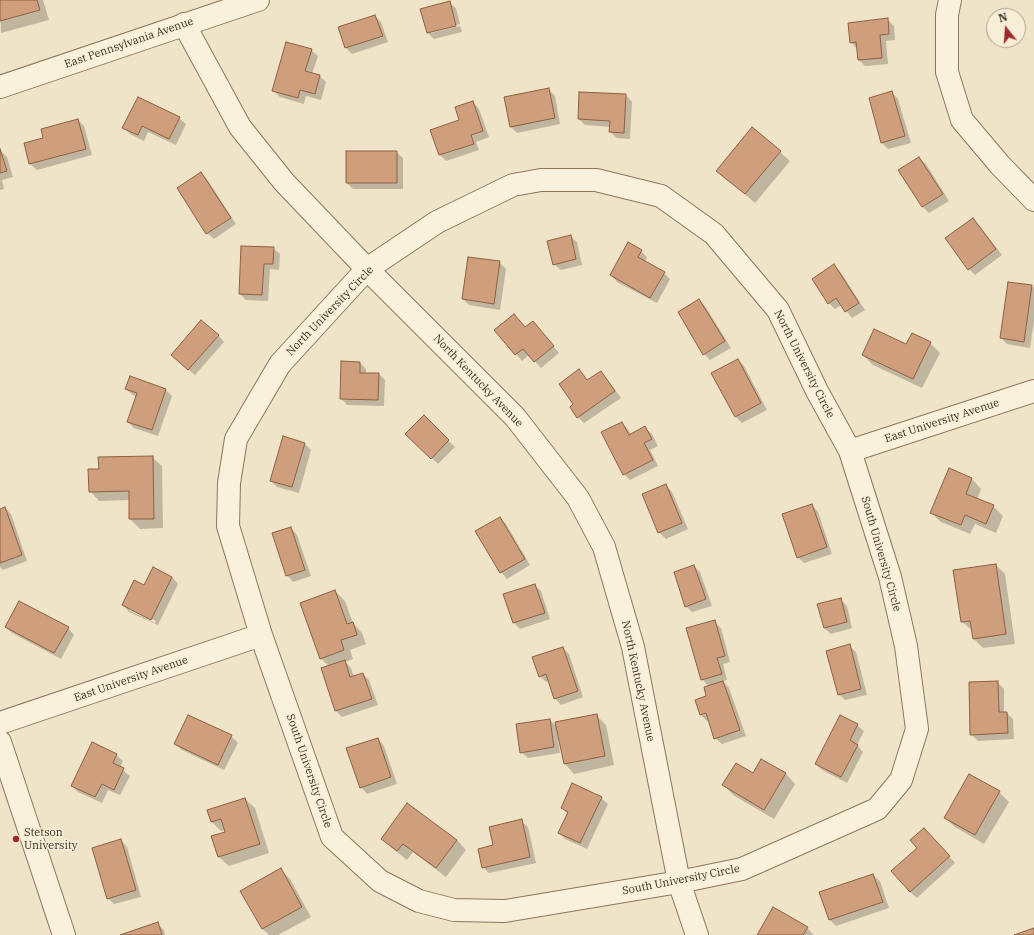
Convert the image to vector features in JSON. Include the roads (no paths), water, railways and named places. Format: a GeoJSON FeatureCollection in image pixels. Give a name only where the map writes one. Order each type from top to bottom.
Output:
{"type":"FeatureCollection","features":[{"type":"Feature","properties":{"kind":"street","name":"East Pennsylvania Avenue"},"geometry":{"type":"LineString","coordinates":[[0,87],[258,0]]}},
{"type":"Feature","properties":{"kind":"street"},"geometry":{"type":"LineString","coordinates":[[950,0],[947,15],[946,72],[962,120],[1000,165],[1034,200]]}},
{"type":"Feature","properties":{"kind":"street","name":"North Kentucky Avenue"},"geometry":{"type":"LineString","coordinates":[[184,24],[240,127],[284,182],[367,269],[515,417],[578,498],[604,547],[633,647],[680,882],[697,935]]}},
{"type":"Feature","properties":{"kind":"street","name":"North University Circle"},"geometry":{"type":"LineString","coordinates":[[261,635],[228,526],[229,483],[236,439],[280,364],[367,269],[437,222],[513,185],[541,180],[596,180],[661,196],[714,234],[778,310],[817,391],[850,451]]}},
{"type":"Feature","properties":{"kind":"street","name":"East University Avenue"},"geometry":{"type":"LineString","coordinates":[[850,451],[1034,391]]}},
{"type":"Feature","properties":{"kind":"street","name":"South University Circle"},"geometry":{"type":"LineString","coordinates":[[261,635],[332,837],[380,881],[419,901],[454,910],[505,911],[680,882],[742,869],[877,808],[901,780],[917,729],[906,646],[890,577],[850,451]]}},
{"type":"Feature","properties":{"kind":"street","name":"East University Avenue"},"geometry":{"type":"LineString","coordinates":[[0,723],[261,635]]}},
{"type":"Feature","properties":{"kind":"street"},"geometry":{"type":"LineString","coordinates":[[0,742],[64,935]]}},
{"type":"Feature","properties":{"kind":"place","name":"Stetson University"},"geometry":{"type":"Point","coordinates":[16,839]}}]}
